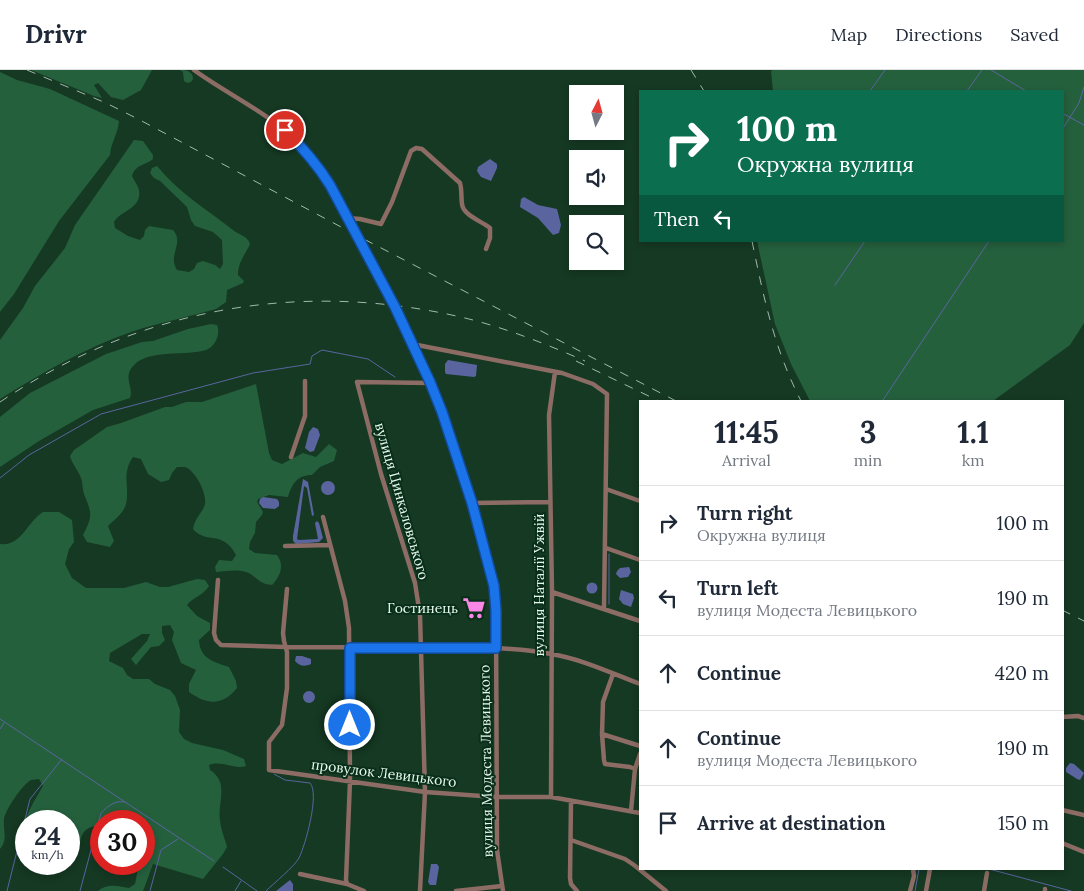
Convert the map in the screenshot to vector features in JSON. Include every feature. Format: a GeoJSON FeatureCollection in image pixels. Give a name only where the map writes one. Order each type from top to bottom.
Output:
{"type":"FeatureCollection","features":[{"type":"Feature","properties":{"kind":"street"},"geometry":{"type":"LineString","coordinates":[[194,70],[285,130],[319,166],[348,218],[360,218],[382,224],[411,151],[416,148],[422,149],[460,183],[462,207],[466,214],[480,220],[490,228],[490,238],[486,249]]}},
{"type":"Feature","properties":{"kind":"street","name":"вулиця Модеста Левицького"},"geometry":{"type":"LineString","coordinates":[[348,218],[412,344],[442,412],[472,503],[494,586],[496,611],[497,850],[502,888]]}},
{"type":"Feature","properties":{"kind":"street"},"geometry":{"type":"LineString","coordinates":[[412,344],[432,346],[562,373],[593,384],[607,394],[604,608]]}},
{"type":"Feature","properties":{"kind":"street","name":"вулиця Наталії Ужвій"},"geometry":{"type":"LineString","coordinates":[[551,797],[552,592],[548,415],[555,372]]}},
{"type":"Feature","properties":{"kind":"street"},"geometry":{"type":"LineString","coordinates":[[292,457],[305,416],[306,381]]}},
{"type":"Feature","properties":{"kind":"street","name":"вулиця Цинкаловського"},"geometry":{"type":"LineString","coordinates":[[420,891],[425,792],[420,615],[415,583],[381,474],[357,382],[430,382]]}},
{"type":"Feature","properties":{"kind":"street"},"geometry":{"type":"LineString","coordinates":[[606,489],[639,501]]}},
{"type":"Feature","properties":{"kind":"street"},"geometry":{"type":"LineString","coordinates":[[472,503],[550,502]]}},
{"type":"Feature","properties":{"kind":"street"},"geometry":{"type":"LineString","coordinates":[[323,517],[345,601],[349,628],[350,781],[346,860],[347,884]]}},
{"type":"Feature","properties":{"kind":"street"},"geometry":{"type":"LineString","coordinates":[[285,546],[330,546]]}},
{"type":"Feature","properties":{"kind":"street"},"geometry":{"type":"LineString","coordinates":[[606,548],[639,560]]}},
{"type":"Feature","properties":{"kind":"street"},"geometry":{"type":"LineString","coordinates":[[218,580],[214,633],[216,640],[221,645],[350,648],[496,648],[551,654],[588,664],[639,684]]}},
{"type":"Feature","properties":{"kind":"street"},"geometry":{"type":"LineString","coordinates":[[286,647],[283,633],[287,589]]}},
{"type":"Feature","properties":{"kind":"street"},"geometry":{"type":"LineString","coordinates":[[552,592],[639,621]]}},
{"type":"Feature","properties":{"kind":"street","name":"провулок Левицького"},"geometry":{"type":"LineString","coordinates":[[286,647],[287,688],[284,713],[282,725],[269,742],[269,770],[425,792],[496,797],[551,797],[639,813]]}},
{"type":"Feature","properties":{"kind":"street"},"geometry":{"type":"LineString","coordinates":[[613,674],[604,702],[602,734],[604,760],[605,764],[635,769]]}},
{"type":"Feature","properties":{"kind":"street"},"geometry":{"type":"LineString","coordinates":[[1064,717],[1078,716],[1084,718]]}},
{"type":"Feature","properties":{"kind":"street"},"geometry":{"type":"LineString","coordinates":[[602,734],[639,746]]}},
{"type":"Feature","properties":{"kind":"street"},"geometry":{"type":"LineString","coordinates":[[631,811],[635,769],[639,757]]}},
{"type":"Feature","properties":{"kind":"street"},"geometry":{"type":"LineString","coordinates":[[571,801],[570,884],[577,891]]}},
{"type":"Feature","properties":{"kind":"street"},"geometry":{"type":"LineString","coordinates":[[1064,810],[1084,815]]}},
{"type":"Feature","properties":{"kind":"street"},"geometry":{"type":"LineString","coordinates":[[571,840],[625,859],[639,869]]}},
{"type":"Feature","properties":{"kind":"street"},"geometry":{"type":"LineString","coordinates":[[1064,844],[1084,852]]}},
{"type":"Feature","properties":{"kind":"street"},"geometry":{"type":"LineString","coordinates":[[640,870],[666,891]]}},
{"type":"Feature","properties":{"kind":"street"},"geometry":{"type":"LineString","coordinates":[[910,891],[914,876],[913,870]]}},
{"type":"Feature","properties":{"kind":"street"},"geometry":{"type":"LineString","coordinates":[[926,891],[930,870]]}},
{"type":"Feature","properties":{"kind":"street"},"geometry":{"type":"LineString","coordinates":[[984,891],[987,873]]}},
{"type":"Feature","properties":{"kind":"street"},"geometry":{"type":"LineString","coordinates":[[300,874],[347,884],[364,891]]}},
{"type":"Feature","properties":{"kind":"street"},"geometry":{"type":"LineString","coordinates":[[456,891],[502,888]]}},
{"type":"Feature","properties":{"kind":"green space"},"geometry":{"type":"Polygon","coordinates":[[[31,70],[152,70],[141,90],[123,100],[111,97],[98,83],[94,85],[102,98],[31,70]]]}},
{"type":"Feature","properties":{"kind":"green space"},"geometry":{"type":"Polygon","coordinates":[[[180,70],[187,71],[193,76],[191,82],[187,83],[184,81],[183,72],[180,70]]]}},
{"type":"Feature","properties":{"kind":"green space"},"geometry":{"type":"Polygon","coordinates":[[[1084,70],[1084,323],[1070,345],[994,400],[809,400],[791,364],[775,324],[757,242],[1064,242],[1064,90],[773,90],[771,71],[1084,70]]]}},
{"type":"Feature","properties":{"kind":"green space"},"geometry":{"type":"Polygon","coordinates":[[[0,72],[17,80],[50,89],[119,121],[110,155],[59,221],[14,294],[0,312],[0,72]]]}},
{"type":"Feature","properties":{"kind":"green space"},"geometry":{"type":"Polygon","coordinates":[[[134,140],[143,141],[153,155],[153,159],[138,167],[134,172],[132,176],[138,188],[139,196],[134,205],[114,222],[115,228],[128,236],[140,240],[149,226],[173,230],[177,240],[174,264],[177,270],[189,272],[194,269],[197,263],[203,261],[220,269],[223,264],[222,240],[213,232],[195,226],[187,207],[150,173],[152,168],[157,166],[183,192],[249,241],[250,244],[240,262],[238,270],[238,275],[244,281],[243,283],[227,290],[226,302],[216,309],[116,337],[48,370],[0,399],[0,340],[23,308],[35,286],[65,248],[75,225],[134,140]]]}},
{"type":"Feature","properties":{"kind":"green space"},"geometry":{"type":"Polygon","coordinates":[[[211,324],[217,325],[218,336],[209,348],[198,352],[158,355],[141,360],[134,365],[129,374],[130,398],[93,410],[39,441],[0,467],[0,417],[30,393],[106,354],[142,342],[153,341],[188,329],[211,324]]]}},
{"type":"Feature","properties":{"kind":"green space"},"geometry":{"type":"Polygon","coordinates":[[[256,384],[272,460],[282,464],[303,453],[316,457],[329,444],[337,450],[334,461],[320,467],[312,475],[307,475],[296,481],[288,497],[269,495],[258,499],[257,502],[263,512],[256,522],[255,533],[250,542],[249,549],[255,553],[277,555],[281,567],[272,585],[261,582],[243,571],[216,572],[215,567],[219,560],[232,561],[236,555],[225,542],[198,534],[193,529],[195,521],[204,507],[205,500],[197,478],[185,467],[177,467],[169,480],[161,482],[148,474],[141,459],[133,457],[127,469],[127,498],[125,507],[108,526],[114,541],[110,547],[87,542],[83,535],[90,519],[90,510],[83,492],[81,478],[70,456],[74,450],[107,427],[165,407],[172,407],[186,402],[202,402],[256,384]]]}},
{"type":"Feature","properties":{"kind":"green space"},"geometry":{"type":"Polygon","coordinates":[[[43,512],[59,512],[72,520],[74,542],[69,549],[65,564],[72,578],[86,588],[124,588],[146,582],[160,587],[168,587],[197,579],[205,580],[209,586],[187,605],[197,616],[210,623],[210,630],[199,640],[200,646],[202,652],[209,659],[229,667],[236,681],[237,688],[232,694],[220,701],[214,702],[202,699],[189,692],[189,684],[196,670],[181,663],[172,640],[174,632],[170,625],[162,626],[165,640],[159,646],[151,647],[136,665],[131,659],[147,641],[150,634],[142,634],[110,653],[109,661],[123,668],[127,675],[133,679],[149,679],[155,684],[170,690],[175,696],[180,710],[179,732],[184,739],[192,743],[223,750],[244,759],[246,766],[241,767],[219,764],[209,765],[210,770],[220,781],[220,821],[227,847],[203,879],[155,865],[155,810],[90,810],[90,828],[84,832],[80,841],[80,810],[30,810],[43,786],[39,779],[28,782],[11,804],[4,819],[5,835],[0,849],[0,544],[7,544],[19,538],[37,516],[43,512]]]}},
{"type":"Feature","properties":{"kind":"green space"},"geometry":{"type":"Polygon","coordinates":[[[137,875],[149,875],[143,891],[98,891],[109,886],[129,888],[135,884],[137,875]]]}},
{"type":"Feature","properties":{"kind":"water"},"geometry":{"type":"Polygon","coordinates":[[[490,159],[497,164],[491,181],[481,177],[477,171],[478,167],[490,159]]]}},
{"type":"Feature","properties":{"kind":"water"},"geometry":{"type":"Polygon","coordinates":[[[524,197],[538,205],[557,209],[561,225],[559,233],[553,235],[538,218],[520,207],[521,199],[524,197]]]}},
{"type":"Feature","properties":{"kind":"water"},"geometry":{"type":"Polygon","coordinates":[[[448,360],[477,365],[476,376],[446,374],[445,364],[448,360]]]}},
{"type":"Feature","properties":{"kind":"water"},"geometry":{"type":"Polygon","coordinates":[[[313,427],[318,429],[320,435],[314,451],[310,452],[305,448],[309,432],[313,427]]]}},
{"type":"Feature","properties":{"kind":"water"},"geometry":{"type":"Polygon","coordinates":[[[303,479],[308,482],[314,515],[312,516],[307,488],[304,486],[297,539],[318,539],[315,523],[317,521],[323,538],[319,542],[296,544],[293,541],[293,536],[303,479]]]}},
{"type":"Feature","properties":{"kind":"water"},"geometry":{"type":"Polygon","coordinates":[[[325,481],[331,481],[335,488],[331,495],[325,495],[321,491],[321,485],[325,481]]]}},
{"type":"Feature","properties":{"kind":"water"},"geometry":{"type":"Polygon","coordinates":[[[263,497],[277,499],[279,506],[275,509],[263,508],[259,503],[263,497]]]}},
{"type":"Feature","properties":{"kind":"water"},"geometry":{"type":"Polygon","coordinates":[[[629,567],[631,572],[628,577],[620,578],[616,574],[620,568],[629,567]]]}},
{"type":"Feature","properties":{"kind":"water"},"geometry":{"type":"Polygon","coordinates":[[[592,582],[598,588],[592,594],[586,588],[592,582]]]}},
{"type":"Feature","properties":{"kind":"water"},"geometry":{"type":"Polygon","coordinates":[[[621,590],[633,594],[634,598],[631,607],[623,604],[619,599],[621,590]]]}},
{"type":"Feature","properties":{"kind":"water"},"geometry":{"type":"Polygon","coordinates":[[[296,656],[311,659],[311,664],[304,666],[298,664],[295,661],[296,656]]]}},
{"type":"Feature","properties":{"kind":"water"},"geometry":{"type":"Polygon","coordinates":[[[307,691],[311,691],[315,697],[311,703],[307,703],[303,699],[303,695],[307,691]]]}},
{"type":"Feature","properties":{"kind":"water"},"geometry":{"type":"Polygon","coordinates":[[[1070,763],[1074,764],[1084,773],[1080,780],[1066,772],[1066,768],[1070,763]]]}},
{"type":"Feature","properties":{"kind":"water"},"geometry":{"type":"Polygon","coordinates":[[[431,864],[437,864],[439,867],[436,885],[430,885],[428,882],[431,864]]]}},
{"type":"Feature","properties":{"kind":"water"},"geometry":{"type":"Polygon","coordinates":[[[290,880],[293,884],[293,891],[276,891],[290,880]]]}},
{"type":"Feature","properties":{"kind":"waterway"},"geometry":{"type":"LineString","coordinates":[[871,90],[885,70]]}},
{"type":"Feature","properties":{"kind":"waterway"},"geometry":{"type":"LineString","coordinates":[[968,90],[982,70]]}},
{"type":"Feature","properties":{"kind":"waterway"},"geometry":{"type":"LineString","coordinates":[[991,70],[1024,90]]}},
{"type":"Feature","properties":{"kind":"waterway"},"geometry":{"type":"LineString","coordinates":[[1064,127],[1079,103],[1084,87]]}},
{"type":"Feature","properties":{"kind":"waterway"},"geometry":{"type":"LineString","coordinates":[[1064,114],[1084,125]]}},
{"type":"Feature","properties":{"kind":"waterway"},"geometry":{"type":"LineString","coordinates":[[835,285],[864,242]]}},
{"type":"Feature","properties":{"kind":"waterway"},"geometry":{"type":"LineString","coordinates":[[883,400],[988,242]]}},
{"type":"Feature","properties":{"kind":"waterway"},"geometry":{"type":"LineString","coordinates":[[0,478],[29,455],[101,414],[253,373],[310,364],[312,356],[322,350],[368,359],[395,377]]}},
{"type":"Feature","properties":{"kind":"waterway"},"geometry":{"type":"LineString","coordinates":[[609,554],[609,604]]}},
{"type":"Feature","properties":{"kind":"waterway"},"geometry":{"type":"LineString","coordinates":[[0,719],[214,861]]}},
{"type":"Feature","properties":{"kind":"waterway"},"geometry":{"type":"LineString","coordinates":[[0,729],[4,723]]}},
{"type":"Feature","properties":{"kind":"waterway"},"geometry":{"type":"LineString","coordinates":[[7,891],[30,799],[62,759]]}},
{"type":"Feature","properties":{"kind":"waterway"},"geometry":{"type":"LineString","coordinates":[[266,891],[299,858],[308,832],[313,798],[313,789],[310,783],[285,780],[274,774]]}},
{"type":"Feature","properties":{"kind":"waterway"},"geometry":{"type":"LineString","coordinates":[[80,891],[101,813],[115,803],[125,802]]}},
{"type":"Feature","properties":{"kind":"waterway"},"geometry":{"type":"LineString","coordinates":[[150,891],[161,850],[178,839]]}},
{"type":"Feature","properties":{"kind":"waterway"},"geometry":{"type":"LineString","coordinates":[[223,867],[257,891]]}},
{"type":"Feature","properties":{"kind":"waterway"},"geometry":{"type":"LineString","coordinates":[[915,891],[919,870]]}},
{"type":"Feature","properties":{"kind":"waterway"},"geometry":{"type":"LineString","coordinates":[[993,870],[1071,891]]}},
{"type":"Feature","properties":{"kind":"waterway"},"geometry":{"type":"LineString","coordinates":[[235,891],[241,881]]}},
{"type":"Feature","properties":{"kind":"railway"},"geometry":{"type":"LineString","coordinates":[[27,70],[106,103],[138,119],[674,400]]}},
{"type":"Feature","properties":{"kind":"railway"},"geometry":{"type":"LineString","coordinates":[[691,70],[703,90]]}},
{"type":"Feature","properties":{"kind":"railway"},"geometry":{"type":"LineString","coordinates":[[752,242],[777,342],[801,400]]}},
{"type":"Feature","properties":{"kind":"railway"},"geometry":{"type":"LineString","coordinates":[[0,402],[53,370],[109,344],[165,324],[223,310],[282,303],[342,301],[403,307],[465,318],[526,337],[585,361]]}},
{"type":"Feature","properties":{"kind":"railway"},"geometry":{"type":"LineString","coordinates":[[576,361],[657,400]]}},
{"type":"Feature","properties":{"kind":"railway"},"geometry":{"type":"LineString","coordinates":[[1064,611],[1084,621]]}},
{"type":"Feature","properties":{"kind":"place","name":"Гостинець"},"geometry":{"type":"Point","coordinates":[474,608]}},
{"type":"Feature","properties":{"kind":"route"},"geometry":{"type":"LineString","coordinates":[[285,130],[319,166],[330,185],[395,307],[430,382],[471,500],[494,586],[496,648],[350,648],[350,725]]}}]}
